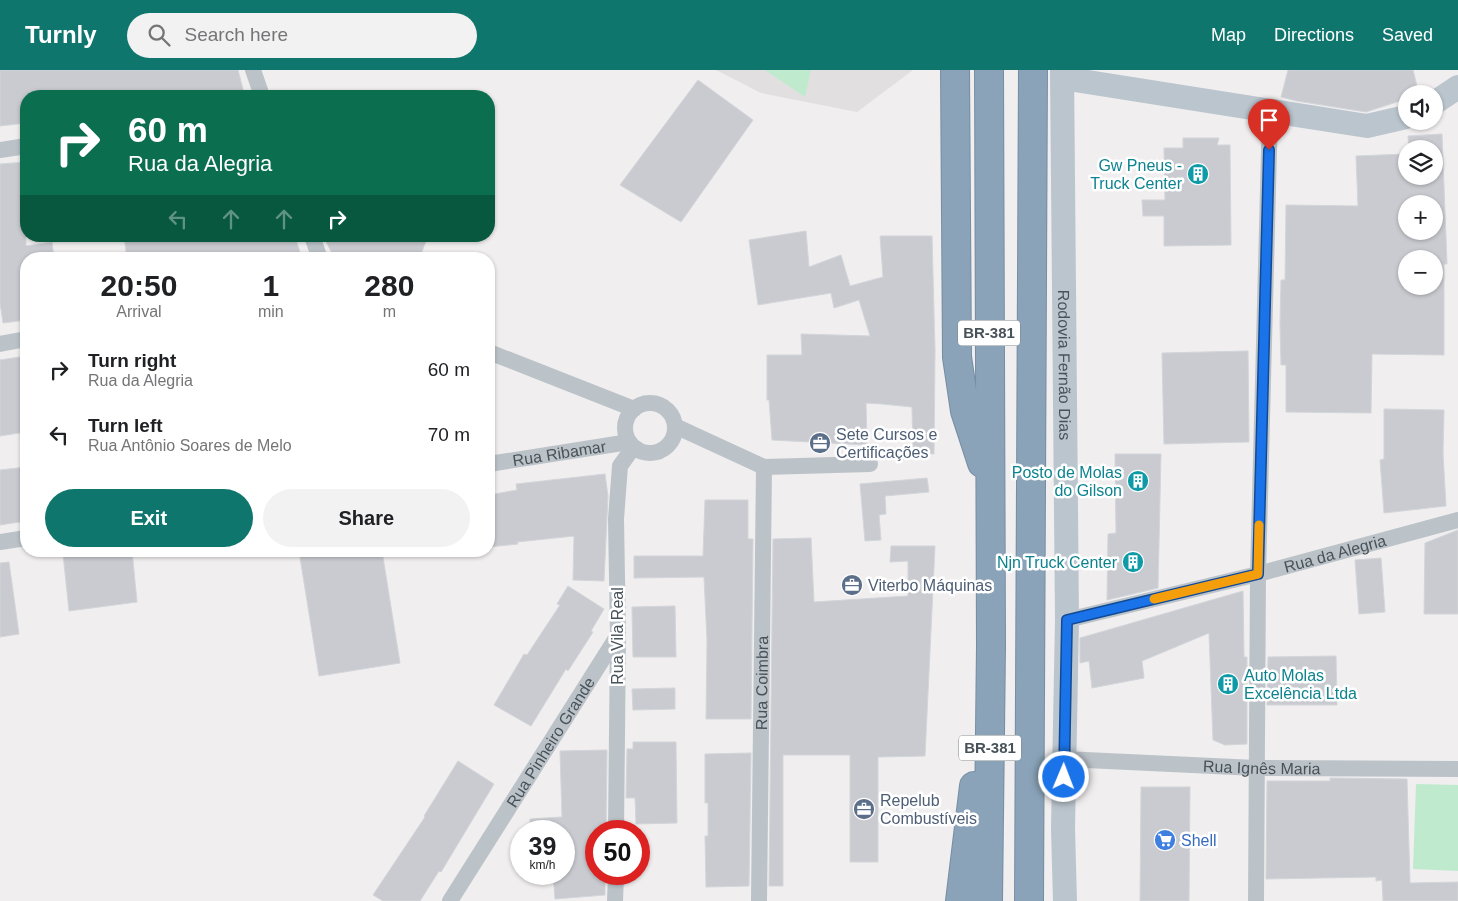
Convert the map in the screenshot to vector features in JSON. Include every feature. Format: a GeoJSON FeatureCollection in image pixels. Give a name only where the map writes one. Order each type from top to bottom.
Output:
{"type":"FeatureCollection","features":[{"type":"Feature","properties":{"kind":"highway"},"geometry":{"type":"LineString","coordinates":[[955,70],[957,357],[965,411],[990,485]]}},
{"type":"Feature","properties":{"kind":"highway","name":"BR-381"},"geometry":{"type":"LineString","coordinates":[[988,901],[990,646],[989,70]]}},
{"type":"Feature","properties":{"kind":"highway","name":"Rodovia Fernão Dias"},"geometry":{"type":"LineString","coordinates":[[1029,901],[1033,70]]}},
{"type":"Feature","properties":{"kind":"highway","name":"BR-381"},"geometry":{"type":"LineString","coordinates":[[960,901],[990,646]]}},
{"type":"Feature","properties":{"kind":"main road"},"geometry":{"type":"LineString","coordinates":[[1062,74],[1270,112],[1367,126],[1398,119]]}},
{"type":"Feature","properties":{"kind":"main road","name":"Rodovia Fernão Dias"},"geometry":{"type":"LineString","coordinates":[[1062,74],[1067,620],[1064,760],[1065,901]]}},
{"type":"Feature","properties":{"kind":"main road"},"geometry":{"type":"LineString","coordinates":[[1443,97],[1458,87]]}},
{"type":"Feature","properties":{"kind":"street"},"geometry":{"type":"LineString","coordinates":[[253,70],[260,90]]}},
{"type":"Feature","properties":{"kind":"street"},"geometry":{"type":"LineString","coordinates":[[1256,901],[1258,574],[1270,112]]}},
{"type":"Feature","properties":{"kind":"street"},"geometry":{"type":"LineString","coordinates":[[0,150],[20,147]]}},
{"type":"Feature","properties":{"kind":"street"},"geometry":{"type":"LineString","coordinates":[[0,344],[20,340]]}},
{"type":"Feature","properties":{"kind":"street"},"geometry":{"type":"LineString","coordinates":[[495,354],[634,409]]}},
{"type":"Feature","properties":{"kind":"street"},"geometry":{"type":"LineString","coordinates":[[656,403],[669,412],[675,426],[671,441],[660,451],[652,453],[633,445],[626,435],[626,420],[634,409],[641,404],[656,403]]}},
{"type":"Feature","properties":{"kind":"street"},"geometry":{"type":"LineString","coordinates":[[675,426],[764,467],[870,464]]}},
{"type":"Feature","properties":{"kind":"street","name":"Rua Ribamar"},"geometry":{"type":"LineString","coordinates":[[495,463],[633,445]]}},
{"type":"Feature","properties":{"kind":"street","name":"Rua Vila Real"},"geometry":{"type":"LineString","coordinates":[[616,820],[618,635],[616,518],[620,466],[633,445]]}},
{"type":"Feature","properties":{"kind":"street","name":"Rua Coimbra"},"geometry":{"type":"LineString","coordinates":[[758,901],[764,467]]}},
{"type":"Feature","properties":{"kind":"street","name":"Rua da Alegria"},"geometry":{"type":"LineString","coordinates":[[1067,620],[1258,574],[1458,520]]}},
{"type":"Feature","properties":{"kind":"street"},"geometry":{"type":"LineString","coordinates":[[0,542],[20,539]]}},
{"type":"Feature","properties":{"kind":"street","name":"Rua Pinheiro Grande"},"geometry":{"type":"LineString","coordinates":[[450,901],[618,635]]}},
{"type":"Feature","properties":{"kind":"street","name":"Rua Ignês Maria"},"geometry":{"type":"LineString","coordinates":[[1064,760],[1256,768],[1458,769]]}},
{"type":"Feature","properties":{"kind":"street"},"geometry":{"type":"LineString","coordinates":[[615,901],[616,885]]}},
{"type":"Feature","properties":{"kind":"shaded area"},"geometry":{"type":"Polygon","coordinates":[[[716,70],[913,70],[857,112],[761,93],[716,70]]]}},
{"type":"Feature","properties":{"kind":"green space"},"geometry":{"type":"Polygon","coordinates":[[[765,70],[811,70],[805,97],[765,70]]]}},
{"type":"Feature","properties":{"kind":"green space"},"geometry":{"type":"Polygon","coordinates":[[[1416,784],[1458,785],[1458,871],[1413,869],[1416,784]]]}},
{"type":"Feature","properties":{"kind":"building"},"geometry":{"type":"Polygon","coordinates":[[[0,70],[238,70],[243,90],[20,90],[20,124],[0,126],[0,70]]]}},
{"type":"Feature","properties":{"kind":"building"},"geometry":{"type":"Polygon","coordinates":[[[1288,70],[1413,70],[1417,85],[1398,85],[1398,102],[1366,112],[1281,97],[1288,70]]]}},
{"type":"Feature","properties":{"kind":"building"},"geometry":{"type":"Polygon","coordinates":[[[698,80],[753,120],[681,222],[620,185],[698,80]]]}},
{"type":"Feature","properties":{"kind":"building"},"geometry":{"type":"Polygon","coordinates":[[[1442,134],[1442,140],[1408,140],[1408,136],[1442,134]]]}},
{"type":"Feature","properties":{"kind":"building","name":"Gw Pneus - Truck Center"},"geometry":{"type":"Polygon","coordinates":[[[1183,138],[1219,138],[1217,145],[1230,145],[1231,245],[1164,246],[1164,216],[1143,216],[1142,200],[1165,200],[1164,148],[1183,148],[1183,138]]]}},
{"type":"Feature","properties":{"kind":"building"},"geometry":{"type":"Polygon","coordinates":[[[1398,154],[1398,185],[1443,185],[1443,160],[1447,264],[1444,264],[1444,355],[1372,354],[1371,413],[1286,412],[1286,365],[1281,365],[1280,323],[1281,280],[1285,280],[1286,205],[1358,206],[1356,156],[1398,154]]]}},
{"type":"Feature","properties":{"kind":"building"},"geometry":{"type":"Polygon","coordinates":[[[20,162],[20,242],[26,242],[26,246],[52,242],[53,252],[20,252],[20,321],[3,323],[0,303],[0,164],[20,162]]]}},
{"type":"Feature","properties":{"kind":"building"},"geometry":{"type":"Polygon","coordinates":[[[806,231],[809,267],[841,255],[850,286],[883,277],[880,236],[932,236],[935,349],[934,454],[913,452],[912,407],[882,404],[866,403],[867,445],[772,440],[769,400],[767,400],[767,355],[802,355],[801,334],[870,336],[859,300],[834,308],[831,293],[758,305],[749,240],[806,231]]]}},
{"type":"Feature","properties":{"kind":"building"},"geometry":{"type":"Polygon","coordinates":[[[125,242],[297,242],[300,252],[126,252],[125,242]]]}},
{"type":"Feature","properties":{"kind":"building"},"geometry":{"type":"Polygon","coordinates":[[[326,242],[426,242],[422,252],[331,252],[326,242]]]}},
{"type":"Feature","properties":{"kind":"building"},"geometry":{"type":"Polygon","coordinates":[[[1248,351],[1249,442],[1164,444],[1162,353],[1248,351]]]}},
{"type":"Feature","properties":{"kind":"building"},"geometry":{"type":"Polygon","coordinates":[[[20,357],[20,433],[0,436],[0,360],[20,357]]]}},
{"type":"Feature","properties":{"kind":"building"},"geometry":{"type":"Polygon","coordinates":[[[1384,409],[1444,410],[1443,454],[1446,506],[1384,513],[1380,460],[1384,459],[1384,409]]]}},
{"type":"Feature","properties":{"kind":"building"},"geometry":{"type":"Polygon","coordinates":[[[1115,454],[1161,454],[1158,588],[1107,600],[1108,534],[1116,533],[1115,454]]]}},
{"type":"Feature","properties":{"kind":"building"},"geometry":{"type":"Polygon","coordinates":[[[20,468],[20,522],[0,525],[0,470],[20,468]]]}},
{"type":"Feature","properties":{"kind":"building"},"geometry":{"type":"Polygon","coordinates":[[[605,474],[608,496],[604,581],[573,580],[574,536],[495,546],[495,494],[517,490],[516,484],[605,474]]]}},
{"type":"Feature","properties":{"kind":"building"},"geometry":{"type":"Polygon","coordinates":[[[927,478],[929,492],[885,496],[886,514],[879,515],[881,540],[865,541],[860,484],[927,478]]]}},
{"type":"Feature","properties":{"kind":"building"},"geometry":{"type":"Polygon","coordinates":[[[705,500],[748,500],[748,539],[753,539],[751,719],[706,719],[707,641],[704,577],[634,578],[634,556],[703,556],[705,500]]]}},
{"type":"Feature","properties":{"kind":"building"},"geometry":{"type":"Polygon","coordinates":[[[1458,530],[1458,614],[1424,614],[1425,543],[1458,530]]]}},
{"type":"Feature","properties":{"kind":"building"},"geometry":{"type":"Polygon","coordinates":[[[811,538],[814,602],[908,596],[908,561],[890,562],[891,546],[935,546],[925,756],[878,757],[878,862],[850,862],[850,755],[783,755],[783,886],[769,886],[773,539],[811,538]]]}},
{"type":"Feature","properties":{"kind":"building"},"geometry":{"type":"Polygon","coordinates":[[[63,557],[133,557],[137,602],[69,611],[63,557]]]}},
{"type":"Feature","properties":{"kind":"building"},"geometry":{"type":"Polygon","coordinates":[[[300,557],[383,557],[400,663],[319,676],[300,557]]]}},
{"type":"Feature","properties":{"kind":"building"},"geometry":{"type":"Polygon","coordinates":[[[1381,558],[1385,612],[1359,614],[1355,560],[1381,558]]]}},
{"type":"Feature","properties":{"kind":"building"},"geometry":{"type":"Polygon","coordinates":[[[9,562],[19,634],[0,637],[0,563],[9,562]]]}},
{"type":"Feature","properties":{"kind":"building"},"geometry":{"type":"Polygon","coordinates":[[[568,586],[604,609],[591,631],[593,632],[568,671],[566,669],[531,726],[494,705],[524,654],[527,655],[560,605],[557,604],[568,586]]]}},
{"type":"Feature","properties":{"kind":"building"},"geometry":{"type":"Polygon","coordinates":[[[1243,591],[1244,657],[1247,657],[1247,744],[1225,745],[1213,740],[1209,633],[1142,661],[1144,678],[1092,688],[1089,661],[1080,663],[1080,638],[1243,591]]]}},
{"type":"Feature","properties":{"kind":"building"},"geometry":{"type":"Polygon","coordinates":[[[675,606],[676,657],[633,657],[632,607],[675,606]]]}},
{"type":"Feature","properties":{"kind":"building"},"geometry":{"type":"Polygon","coordinates":[[[1336,656],[1337,705],[1267,705],[1268,657],[1336,656]]]}},
{"type":"Feature","properties":{"kind":"building"},"geometry":{"type":"Polygon","coordinates":[[[675,688],[675,709],[633,710],[632,689],[675,688]]]}},
{"type":"Feature","properties":{"kind":"building"},"geometry":{"type":"Polygon","coordinates":[[[633,742],[676,742],[677,823],[650,824],[650,820],[636,820],[635,798],[626,798],[627,749],[633,749],[633,742]]]}},
{"type":"Feature","properties":{"kind":"building"},"geometry":{"type":"Polygon","coordinates":[[[607,750],[606,820],[585,820],[585,885],[605,885],[605,895],[555,899],[554,885],[575,885],[575,820],[530,820],[562,817],[560,751],[607,750]]]}},
{"type":"Feature","properties":{"kind":"building"},"geometry":{"type":"Polygon","coordinates":[[[751,753],[749,886],[706,887],[705,836],[708,836],[708,803],[705,803],[705,754],[751,753]]]}},
{"type":"Feature","properties":{"kind":"building"},"geometry":{"type":"Polygon","coordinates":[[[458,761],[494,784],[441,872],[439,871],[420,901],[383,901],[373,895],[425,817],[458,761]]]}},
{"type":"Feature","properties":{"kind":"building"},"geometry":{"type":"Polygon","coordinates":[[[1330,778],[1407,779],[1410,883],[1458,882],[1458,901],[1383,901],[1382,880],[1376,881],[1376,877],[1266,879],[1267,781],[1330,781],[1330,778]]]}},
{"type":"Feature","properties":{"kind":"building","name":"Shell"},"geometry":{"type":"Polygon","coordinates":[[[1141,787],[1190,787],[1189,901],[1140,901],[1141,787]]]}},
{"type":"Feature","properties":{"kind":"slow traffic"},"geometry":{"type":"LineString","coordinates":[[1154,599],[1258,574],[1259,525]]}},
{"type":"Feature","properties":{"kind":"place","name":"Gw Pneus - Truck Center"},"geometry":{"type":"Point","coordinates":[1198,174]}},
{"type":"Feature","properties":{"kind":"place","name":"Sete Cursos e Certificações"},"geometry":{"type":"Point","coordinates":[820,443]}},
{"type":"Feature","properties":{"kind":"place","name":"Posto de Molas do Gilson"},"geometry":{"type":"Point","coordinates":[1138,481]}},
{"type":"Feature","properties":{"kind":"place","name":"Njn Truck Center"},"geometry":{"type":"Point","coordinates":[1133,562]}},
{"type":"Feature","properties":{"kind":"place","name":"Viterbo Máquinas"},"geometry":{"type":"Point","coordinates":[852,585]}},
{"type":"Feature","properties":{"kind":"place","name":"Auto Molas Excelência Ltda"},"geometry":{"type":"Point","coordinates":[1228,684]}},
{"type":"Feature","properties":{"kind":"place","name":"Repelub Combustíveis"},"geometry":{"type":"Point","coordinates":[864,809]}},
{"type":"Feature","properties":{"kind":"place","name":"Shell"},"geometry":{"type":"Point","coordinates":[1165,840]}},
{"type":"Feature","properties":{"kind":"route"},"geometry":{"type":"LineString","coordinates":[[1064,777],[1067,620],[1258,574],[1269,150]]}}]}
